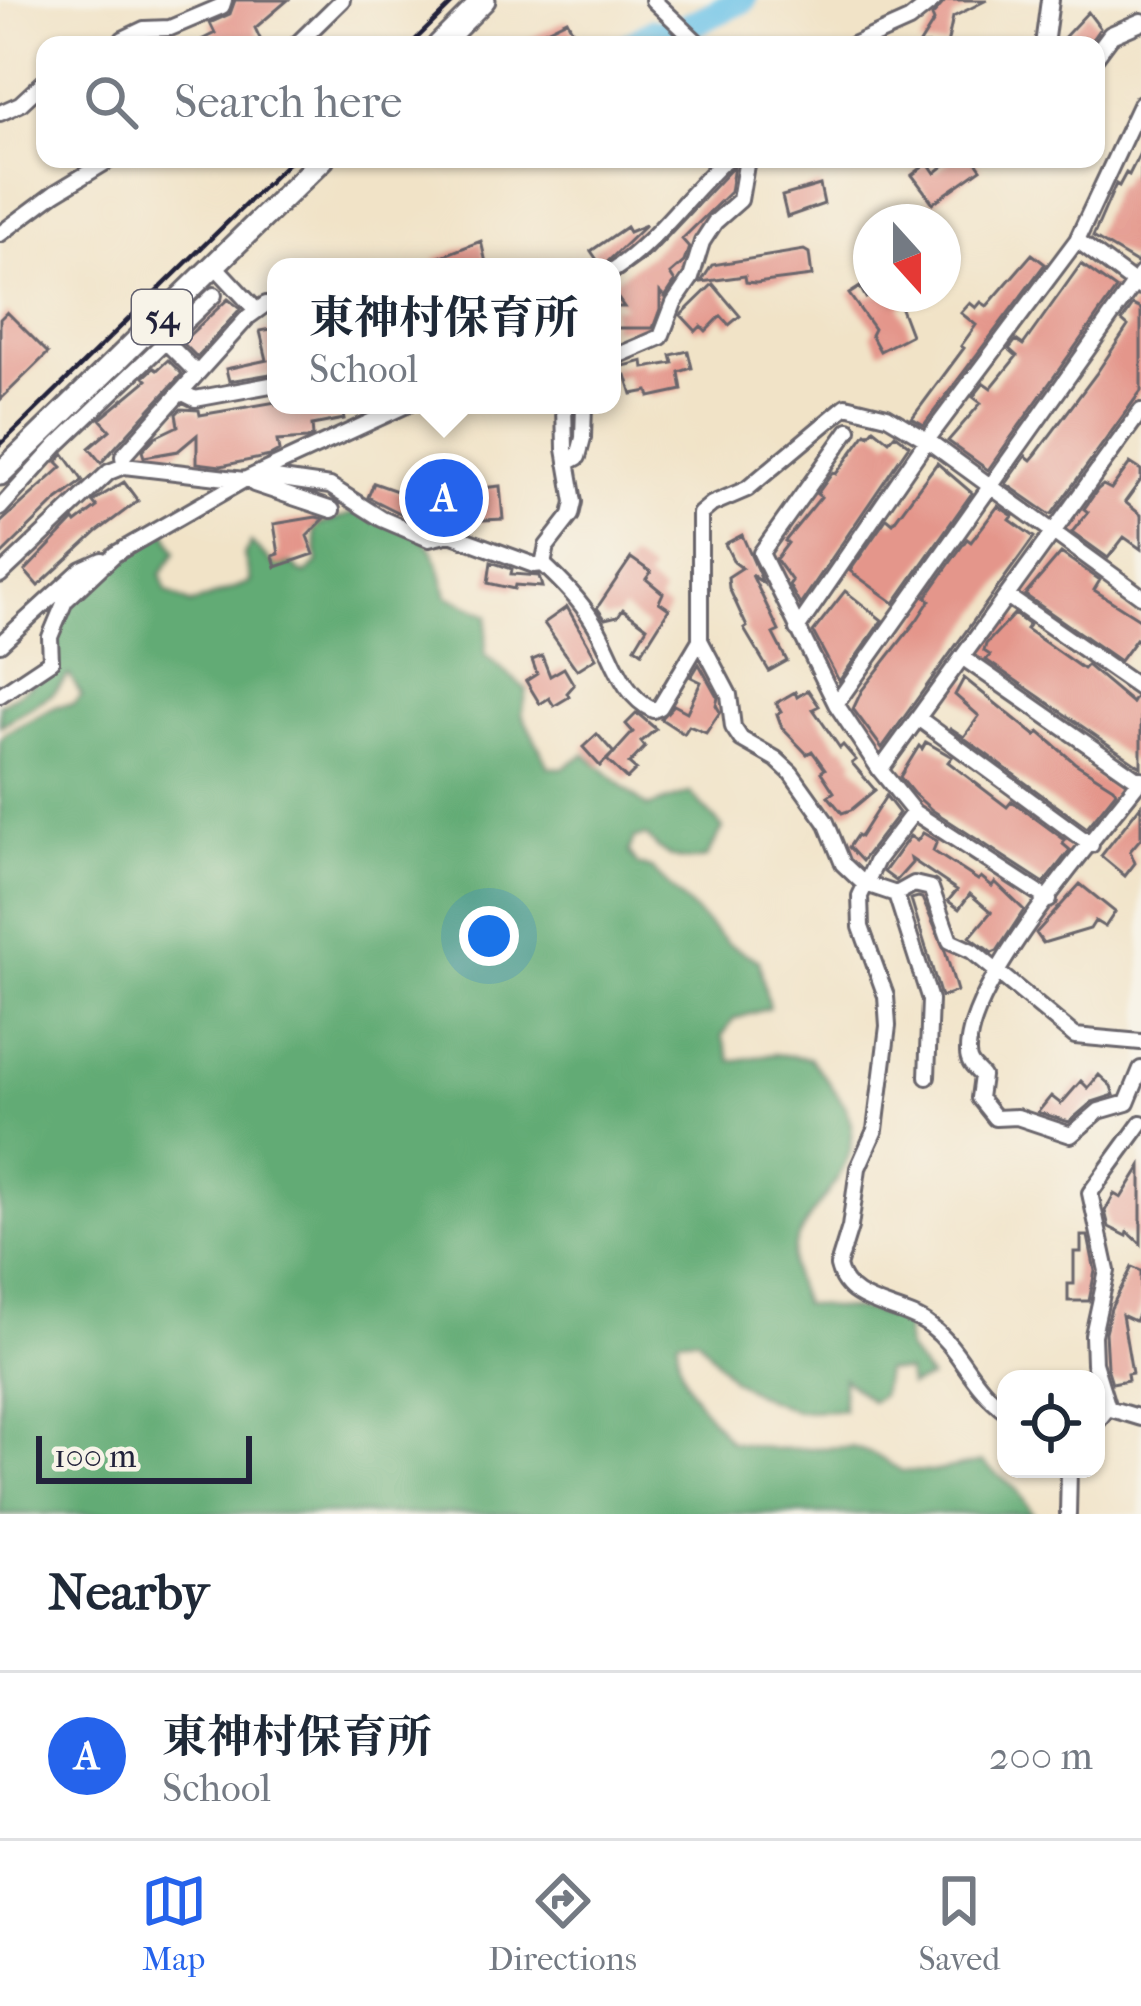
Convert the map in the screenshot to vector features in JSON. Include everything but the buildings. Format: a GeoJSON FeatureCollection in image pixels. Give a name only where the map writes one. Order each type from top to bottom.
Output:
{"type":"FeatureCollection","features":[{"type":"Feature","properties":{"kind":"main road"},"geometry":{"type":"LineString","coordinates":[[448,36],[484,0]]}},
{"type":"Feature","properties":{"kind":"main road","name":"54"},"geometry":{"type":"LineString","coordinates":[[0,474],[314,168]]}},
{"type":"Feature","properties":{"kind":"street"},"geometry":{"type":"LineString","coordinates":[[129,36],[144,29],[170,28],[222,7],[224,0]]}},
{"type":"Feature","properties":{"kind":"street"},"geometry":{"type":"LineString","coordinates":[[305,36],[342,0]]}},
{"type":"Feature","properties":{"kind":"street"},"geometry":{"type":"LineString","coordinates":[[653,0],[691,36]]}},
{"type":"Feature","properties":{"kind":"street"},"geometry":{"type":"LineString","coordinates":[[873,36],[909,20],[934,0]]}},
{"type":"Feature","properties":{"kind":"street"},"geometry":{"type":"LineString","coordinates":[[1045,36],[1049,0]]}},
{"type":"Feature","properties":{"kind":"street"},"geometry":{"type":"LineString","coordinates":[[1105,43],[1111,35],[1141,22]]}},
{"type":"Feature","properties":{"kind":"street"},"geometry":{"type":"LineString","coordinates":[[0,113],[36,90]]}},
{"type":"Feature","properties":{"kind":"street"},"geometry":{"type":"LineString","coordinates":[[796,629],[927,440],[1077,241],[1141,103]]}},
{"type":"Feature","properties":{"kind":"street"},"geometry":{"type":"LineString","coordinates":[[0,234],[95,168]]}},
{"type":"Feature","properties":{"kind":"street"},"geometry":{"type":"LineString","coordinates":[[621,265],[638,254],[717,168]]}},
{"type":"Feature","properties":{"kind":"street"},"geometry":{"type":"LineString","coordinates":[[621,354],[661,337],[674,303],[691,278],[702,242],[715,222],[740,200],[745,168]]}},
{"type":"Feature","properties":{"kind":"street"},"geometry":{"type":"LineString","coordinates":[[836,704],[1139,282],[1077,241]]}},
{"type":"Feature","properties":{"kind":"street"},"geometry":{"type":"LineString","coordinates":[[215,266],[256,310]]}},
{"type":"Feature","properties":{"kind":"street"},"geometry":{"type":"LineString","coordinates":[[0,508],[58,444],[214,296]]}},
{"type":"Feature","properties":{"kind":"street"},"geometry":{"type":"LineString","coordinates":[[124,466],[123,457],[197,373],[256,310],[267,306]]}},
{"type":"Feature","properties":{"kind":"street"},"geometry":{"type":"LineString","coordinates":[[165,341],[197,373]]}},
{"type":"Feature","properties":{"kind":"street"},"geometry":{"type":"LineString","coordinates":[[181,392],[195,399],[267,386]]}},
{"type":"Feature","properties":{"kind":"street"},"geometry":{"type":"LineString","coordinates":[[1141,596],[927,440],[887,416],[846,406],[747,489],[700,514],[700,640],[729,695],[729,717],[741,739],[791,773],[826,822],[843,864],[863,883],[896,894],[914,884],[931,888],[950,941],[971,951],[1075,1036],[1141,1042]]}},
{"type":"Feature","properties":{"kind":"street"},"geometry":{"type":"LineString","coordinates":[[880,770],[1141,410]]}},
{"type":"Feature","properties":{"kind":"street"},"geometry":{"type":"LineString","coordinates":[[0,644],[82,569],[244,480],[387,414]]}},
{"type":"Feature","properties":{"kind":"street"},"geometry":{"type":"LineString","coordinates":[[543,564],[547,546],[571,515],[574,502],[564,414]]}},
{"type":"Feature","properties":{"kind":"street"},"geometry":{"type":"LineString","coordinates":[[567,463],[578,457],[584,414]]}},
{"type":"Feature","properties":{"kind":"street"},"geometry":{"type":"LineString","coordinates":[[849,430],[761,553],[836,704],[914,812],[1048,900]]}},
{"type":"Feature","properties":{"kind":"street"},"geometry":{"type":"LineString","coordinates":[[0,575],[109,472],[124,466],[244,480],[275,478],[329,486],[382,519],[428,539],[450,534],[534,565],[543,564],[570,589],[596,625],[611,660],[644,706],[653,710],[660,707],[700,640]]}},
{"type":"Feature","properties":{"kind":"street"},"geometry":{"type":"LineString","coordinates":[[244,480],[332,510]]}},
{"type":"Feature","properties":{"kind":"street"},"geometry":{"type":"LineString","coordinates":[[0,695],[51,661],[50,637],[65,601],[115,554]]}},
{"type":"Feature","properties":{"kind":"street"},"geometry":{"type":"LineString","coordinates":[[1006,596],[1141,689]]}},
{"type":"Feature","properties":{"kind":"street"},"geometry":{"type":"LineString","coordinates":[[962,657],[1140,780],[994,973],[967,1049],[969,1062],[982,1076],[979,1098],[995,1118],[1017,1117],[1071,1135],[1099,1111],[1127,1103],[1141,1069]]}},
{"type":"Feature","properties":{"kind":"street"},"geometry":{"type":"LineString","coordinates":[[918,718],[1091,845]]}},
{"type":"Feature","properties":{"kind":"street"},"geometry":{"type":"LineString","coordinates":[[914,812],[863,883],[861,927],[886,996],[888,1026],[874,1130],[858,1168],[850,1227],[838,1266],[840,1276],[868,1301],[898,1308],[928,1324],[951,1346],[971,1380],[997,1403]]}},
{"type":"Feature","properties":{"kind":"street"},"geometry":{"type":"LineString","coordinates":[[896,894],[930,1000],[927,1077]]}},
{"type":"Feature","properties":{"kind":"street"},"geometry":{"type":"LineString","coordinates":[[1108,1408],[1094,1364],[1093,1334],[1107,1271],[1090,1192],[1141,1123]]}},
{"type":"Feature","properties":{"kind":"street"},"geometry":{"type":"LineString","coordinates":[[1108,1408],[1141,1418]]}},
{"type":"Feature","properties":{"kind":"street"},"geometry":{"type":"LineString","coordinates":[[1105,1412],[1108,1408]]}},
{"type":"Feature","properties":{"kind":"street"},"geometry":{"type":"LineString","coordinates":[[1068,1514],[1069,1478]]}},
{"type":"Feature","properties":{"kind":"green space"},"geometry":{"type":"Polygon","coordinates":[[[362,510],[422,537],[436,558],[447,596],[488,615],[485,655],[527,690],[522,714],[549,767],[562,768],[585,754],[647,807],[690,793],[723,828],[706,858],[672,858],[647,836],[634,838],[629,852],[727,943],[759,961],[769,1008],[734,1019],[722,1036],[731,1061],[774,1054],[809,1058],[849,1117],[852,1133],[844,1167],[807,1221],[793,1253],[795,1282],[803,1304],[870,1311],[905,1322],[907,1350],[930,1378],[909,1386],[907,1372],[885,1370],[881,1396],[871,1401],[843,1378],[843,1410],[796,1411],[733,1380],[697,1337],[678,1339],[681,1367],[694,1394],[730,1442],[774,1449],[852,1447],[902,1471],[932,1472],[982,1462],[1017,1490],[1033,1514],[0,1514],[0,740],[82,696],[69,675],[52,694],[0,726],[0,705],[52,665],[63,619],[86,588],[165,529],[176,552],[161,574],[166,591],[191,604],[251,582],[244,555],[251,543],[275,566],[294,564],[306,574],[318,562],[314,527],[362,510]]]}},
{"type":"Feature","properties":{"kind":"waterway"},"geometry":{"type":"LineString","coordinates":[[645,36],[675,32],[743,0]]}},
{"type":"Feature","properties":{"kind":"railway"},"geometry":{"type":"LineString","coordinates":[[419,36],[456,0]]}},
{"type":"Feature","properties":{"kind":"railway"},"geometry":{"type":"LineString","coordinates":[[0,445],[283,168]]}},
{"type":"Feature","properties":{"kind":"place","name":"東神村保育所"},"geometry":{"type":"Point","coordinates":[444,498]}}]}
